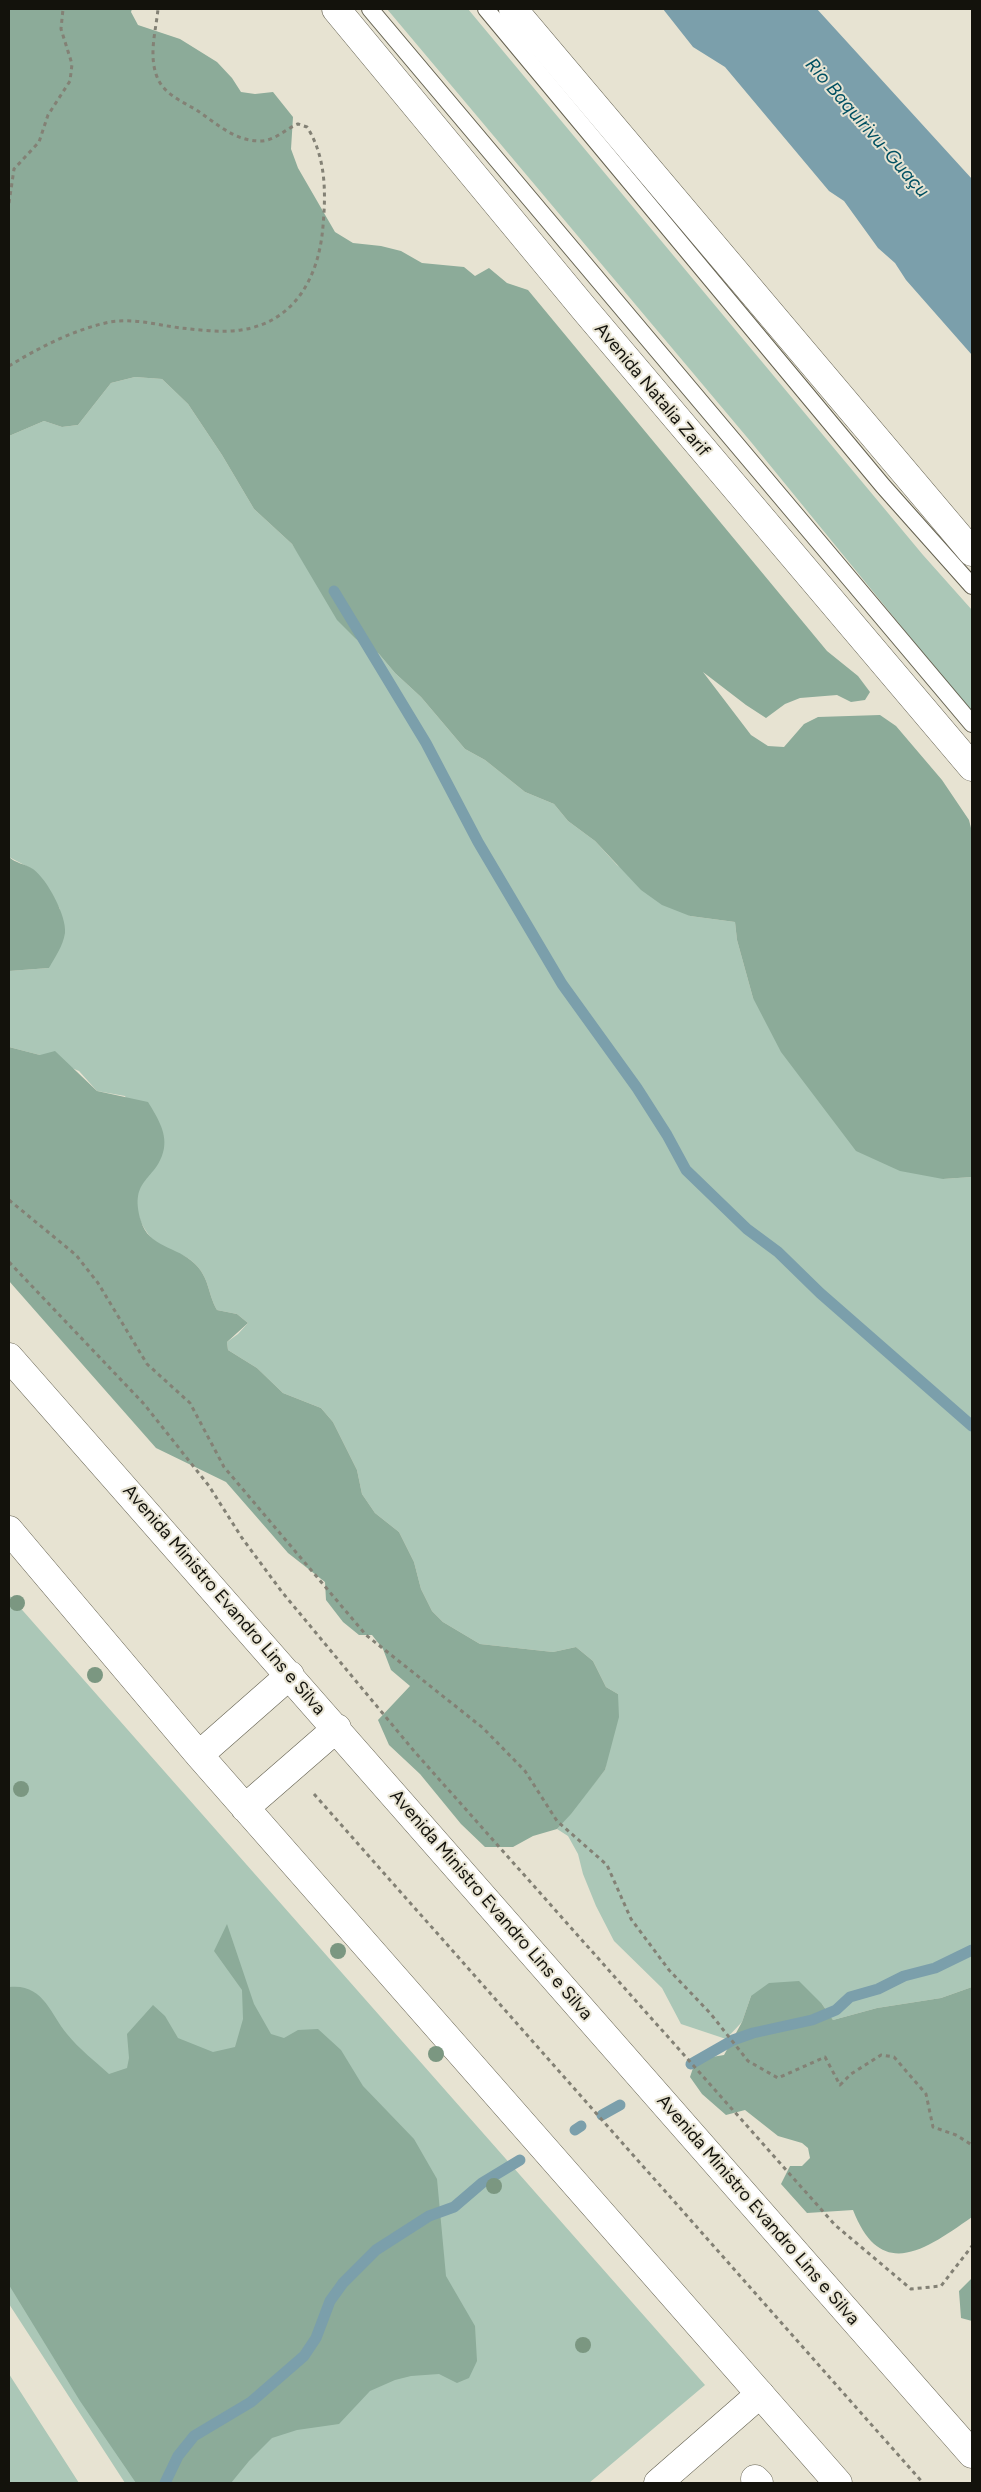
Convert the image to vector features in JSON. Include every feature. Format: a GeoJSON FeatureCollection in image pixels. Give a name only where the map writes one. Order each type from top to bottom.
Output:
{"type":"FeatureCollection","features":[{"type":"Feature","properties":{"kind":"street","name":"Avenida Natalia Zarif"},"geometry":{"type":"LineString","coordinates":[[336,9],[586,311],[972,767]]}},
{"type":"Feature","properties":{"kind":"street"},"geometry":{"type":"LineString","coordinates":[[513,9],[972,552]]}},
{"type":"Feature","properties":{"kind":"street","name":"Avenida Ministro Evandro Lins e Silva"},"geometry":{"type":"LineString","coordinates":[[9,1357],[972,2454]]}},
{"type":"Feature","properties":{"kind":"street"},"geometry":{"type":"LineString","coordinates":[[9,1530],[199,1756],[838,2483]]}},
{"type":"Feature","properties":{"kind":"street"},"geometry":{"type":"LineString","coordinates":[[199,1756],[290,1675]]}},
{"type":"Feature","properties":{"kind":"street"},"geometry":{"type":"LineString","coordinates":[[245,1808],[336,1728]]}},
{"type":"Feature","properties":{"kind":"street"},"geometry":{"type":"LineString","coordinates":[[658,2483],[760,2394]]}},
{"type":"Feature","properties":{"kind":"lane"},"geometry":{"type":"LineString","coordinates":[[370,9],[972,724]]}},
{"type":"Feature","properties":{"kind":"lane"},"geometry":{"type":"LineString","coordinates":[[486,9],[884,486],[972,586]]}},
{"type":"Feature","properties":{"kind":"path"},"geometry":{"type":"LineString","coordinates":[[9,203],[14,169],[39,142],[48,115],[70,81],[72,64],[61,29],[63,9]]}},
{"type":"Feature","properties":{"kind":"path"},"geometry":{"type":"LineString","coordinates":[[9,366],[50,345],[110,322],[142,321],[211,331],[241,330],[266,324],[287,311],[302,295],[311,276],[322,232],[324,208],[322,164],[310,132],[307,127],[298,124],[269,140],[247,139],[224,130],[171,95],[159,82],[154,64],[153,40],[158,9]]}},
{"type":"Feature","properties":{"kind":"path"},"geometry":{"type":"LineString","coordinates":[[9,1200],[76,1255],[113,1305],[147,1364],[190,1403],[224,1467],[366,1635],[483,1728],[525,1771],[557,1821],[607,1865],[631,1919],[669,1970],[710,2013],[748,2061],[778,2078],[825,2057],[840,2084],[851,2074],[880,2055],[894,2056],[926,2094],[933,2127],[956,2135],[972,2145]]}},
{"type":"Feature","properties":{"kind":"path"},"geometry":{"type":"LineString","coordinates":[[9,1262],[144,1404],[209,1486],[242,1538],[282,1592],[420,1758],[704,2080],[721,2094],[794,2181],[834,2225],[912,2289],[942,2286],[972,2246]]}},
{"type":"Feature","properties":{"kind":"path"},"geometry":{"type":"LineString","coordinates":[[291,1768],[923,2483]]}},
{"type":"Feature","properties":{"kind":"green space"},"geometry":{"type":"Polygon","coordinates":[[[9,9],[132,9],[131,12],[138,25],[180,39],[217,62],[232,78],[241,92],[255,94],[273,92],[293,117],[291,149],[298,168],[335,232],[353,243],[381,246],[401,251],[422,263],[464,267],[475,276],[489,268],[507,283],[528,290],[827,651],[858,676],[870,692],[865,700],[851,702],[837,695],[800,698],[785,704],[766,718],[703,672],[751,735],[768,746],[784,747],[804,724],[818,717],[880,715],[896,726],[942,780],[969,820],[972,832],[972,1177],[943,1179],[900,1171],[856,1151],[781,1052],[753,998],[737,940],[735,922],[690,916],[662,905],[641,890],[595,841],[568,821],[554,804],[525,792],[485,760],[465,749],[421,697],[395,673],[379,654],[357,640],[337,620],[292,544],[254,509],[222,455],[188,404],[162,379],[135,377],[111,383],[78,425],[62,427],[44,421],[9,436],[9,9]]]}},
{"type":"Feature","properties":{"kind":"green space"},"geometry":{"type":"Polygon","coordinates":[[[387,9],[468,9],[923,555],[972,610],[972,713],[751,442],[387,9]]]}},
{"type":"Feature","properties":{"kind":"green space"},"geometry":{"type":"Polygon","coordinates":[[[135,377],[162,379],[188,404],[222,455],[254,509],[292,544],[357,640],[379,654],[395,673],[421,697],[465,749],[485,760],[525,792],[554,804],[568,821],[595,841],[617,865],[690,916],[735,922],[737,940],[753,998],[943,1179],[972,1177],[972,1987],[941,1998],[877,2008],[833,2020],[822,2004],[751,1996],[742,2022],[726,2039],[681,2024],[662,1988],[614,1941],[596,1906],[583,1874],[578,1854],[568,1836],[557,1829],[605,1770],[618,1694],[606,1687],[593,1661],[576,1647],[553,1652],[480,1644],[443,1622],[432,1611],[421,1589],[414,1562],[399,1532],[375,1513],[362,1494],[357,1470],[333,1422],[321,1408],[283,1393],[257,1368],[228,1350],[227,1342],[248,1323],[237,1314],[217,1310],[206,1280],[194,1263],[157,1243],[146,1232],[137,1210],[137,1195],[142,1181],[157,1163],[125,1096],[97,1091],[79,1071],[40,1055],[9,1047],[9,971],[49,968],[60,909],[40,877],[32,869],[9,857],[9,436],[44,421],[62,427],[78,425],[111,383],[135,377]]]}},
{"type":"Feature","properties":{"kind":"green space"},"geometry":{"type":"Polygon","coordinates":[[[9,857],[33,869],[38,874],[50,889],[63,917],[65,926],[64,938],[49,968],[9,971],[9,857]]]}},
{"type":"Feature","properties":{"kind":"green space"},"geometry":{"type":"Polygon","coordinates":[[[9,1047],[40,1055],[55,1051],[97,1091],[148,1102],[160,1124],[165,1142],[161,1159],[145,1180],[138,1196],[138,1207],[145,1230],[157,1241],[194,1263],[206,1280],[217,1310],[237,1314],[248,1323],[227,1342],[228,1350],[257,1368],[283,1393],[321,1408],[333,1422],[357,1470],[362,1494],[375,1513],[399,1532],[414,1562],[421,1589],[432,1611],[443,1622],[480,1644],[553,1652],[576,1647],[593,1661],[606,1687],[618,1694],[619,1717],[605,1770],[557,1829],[533,1836],[513,1847],[485,1847],[461,1824],[420,1774],[389,1745],[378,1720],[410,1686],[391,1670],[383,1649],[372,1635],[359,1635],[343,1622],[326,1600],[325,1582],[288,1553],[226,1482],[156,1448],[9,1281],[9,1047]]]}},
{"type":"Feature","properties":{"kind":"green space"},"geometry":{"type":"Polygon","coordinates":[[[9,1595],[705,2385],[589,2483],[125,2483],[9,2304],[9,1595]]]}},
{"type":"Feature","properties":{"kind":"green space"},"geometry":{"type":"Polygon","coordinates":[[[227,1924],[254,2004],[271,2034],[284,2038],[298,2030],[318,2029],[341,2050],[363,2086],[414,2139],[437,2179],[446,2276],[475,2326],[477,2361],[469,2378],[457,2383],[439,2374],[411,2376],[395,2380],[370,2391],[339,2424],[297,2430],[272,2438],[249,2461],[231,2483],[136,2483],[80,2401],[9,2285],[9,1987],[21,1987],[38,1995],[72,2040],[109,2074],[127,2068],[129,2058],[127,2034],[153,2005],[165,2016],[178,2038],[213,2052],[235,2047],[243,2019],[242,1990],[214,1951],[227,1924]]]}},
{"type":"Feature","properties":{"kind":"green space"},"geometry":{"type":"Polygon","coordinates":[[[799,1981],[822,2004],[833,2020],[877,2008],[941,1998],[972,1987],[972,2217],[938,2240],[905,2253],[891,2253],[877,2246],[864,2232],[853,2210],[807,2213],[781,2184],[790,2166],[802,2166],[810,2158],[808,2148],[802,2143],[778,2136],[745,2110],[726,2115],[702,2094],[690,2077],[695,2062],[724,2055],[742,2022],[751,1996],[769,1983],[799,1981]]]}},
{"type":"Feature","properties":{"kind":"green space"},"geometry":{"type":"Polygon","coordinates":[[[972,2278],[972,2321],[961,2318],[959,2291],[972,2278]]]}},
{"type":"Feature","properties":{"kind":"green space"},"geometry":{"type":"Polygon","coordinates":[[[9,2374],[79,2483],[9,2483],[9,2374]]]}},
{"type":"Feature","properties":{"kind":"water","name":"Rio Baquirivu-Guaçu"},"geometry":{"type":"Polygon","coordinates":[[[663,9],[817,9],[972,179],[972,355],[906,280],[895,263],[878,248],[844,201],[829,191],[725,67],[693,47],[663,9]]]}},
{"type":"Feature","properties":{"kind":"waterway"},"geometry":{"type":"LineString","coordinates":[[334,591],[426,743],[478,842],[562,984],[637,1088],[667,1135],[686,1170],[747,1229],[778,1252],[820,1293],[972,1426]]}},
{"type":"Feature","properties":{"kind":"waterway"},"geometry":{"type":"LineString","coordinates":[[691,2064],[733,2040],[753,2033],[812,2020],[836,2010],[850,1997],[878,1989],[904,1976],[935,1968],[972,1950]]}},
{"type":"Feature","properties":{"kind":"waterway"},"geometry":{"type":"LineString","coordinates":[[602,2115],[620,2105]]}},
{"type":"Feature","properties":{"kind":"waterway"},"geometry":{"type":"LineString","coordinates":[[575,2130],[581,2126]]}},
{"type":"Feature","properties":{"kind":"waterway"},"geometry":{"type":"LineString","coordinates":[[165,2483],[178,2456],[194,2436],[251,2402],[304,2356],[316,2338],[330,2301],[343,2283],[376,2250],[429,2216],[454,2207],[482,2183],[520,2160]]}}]}
